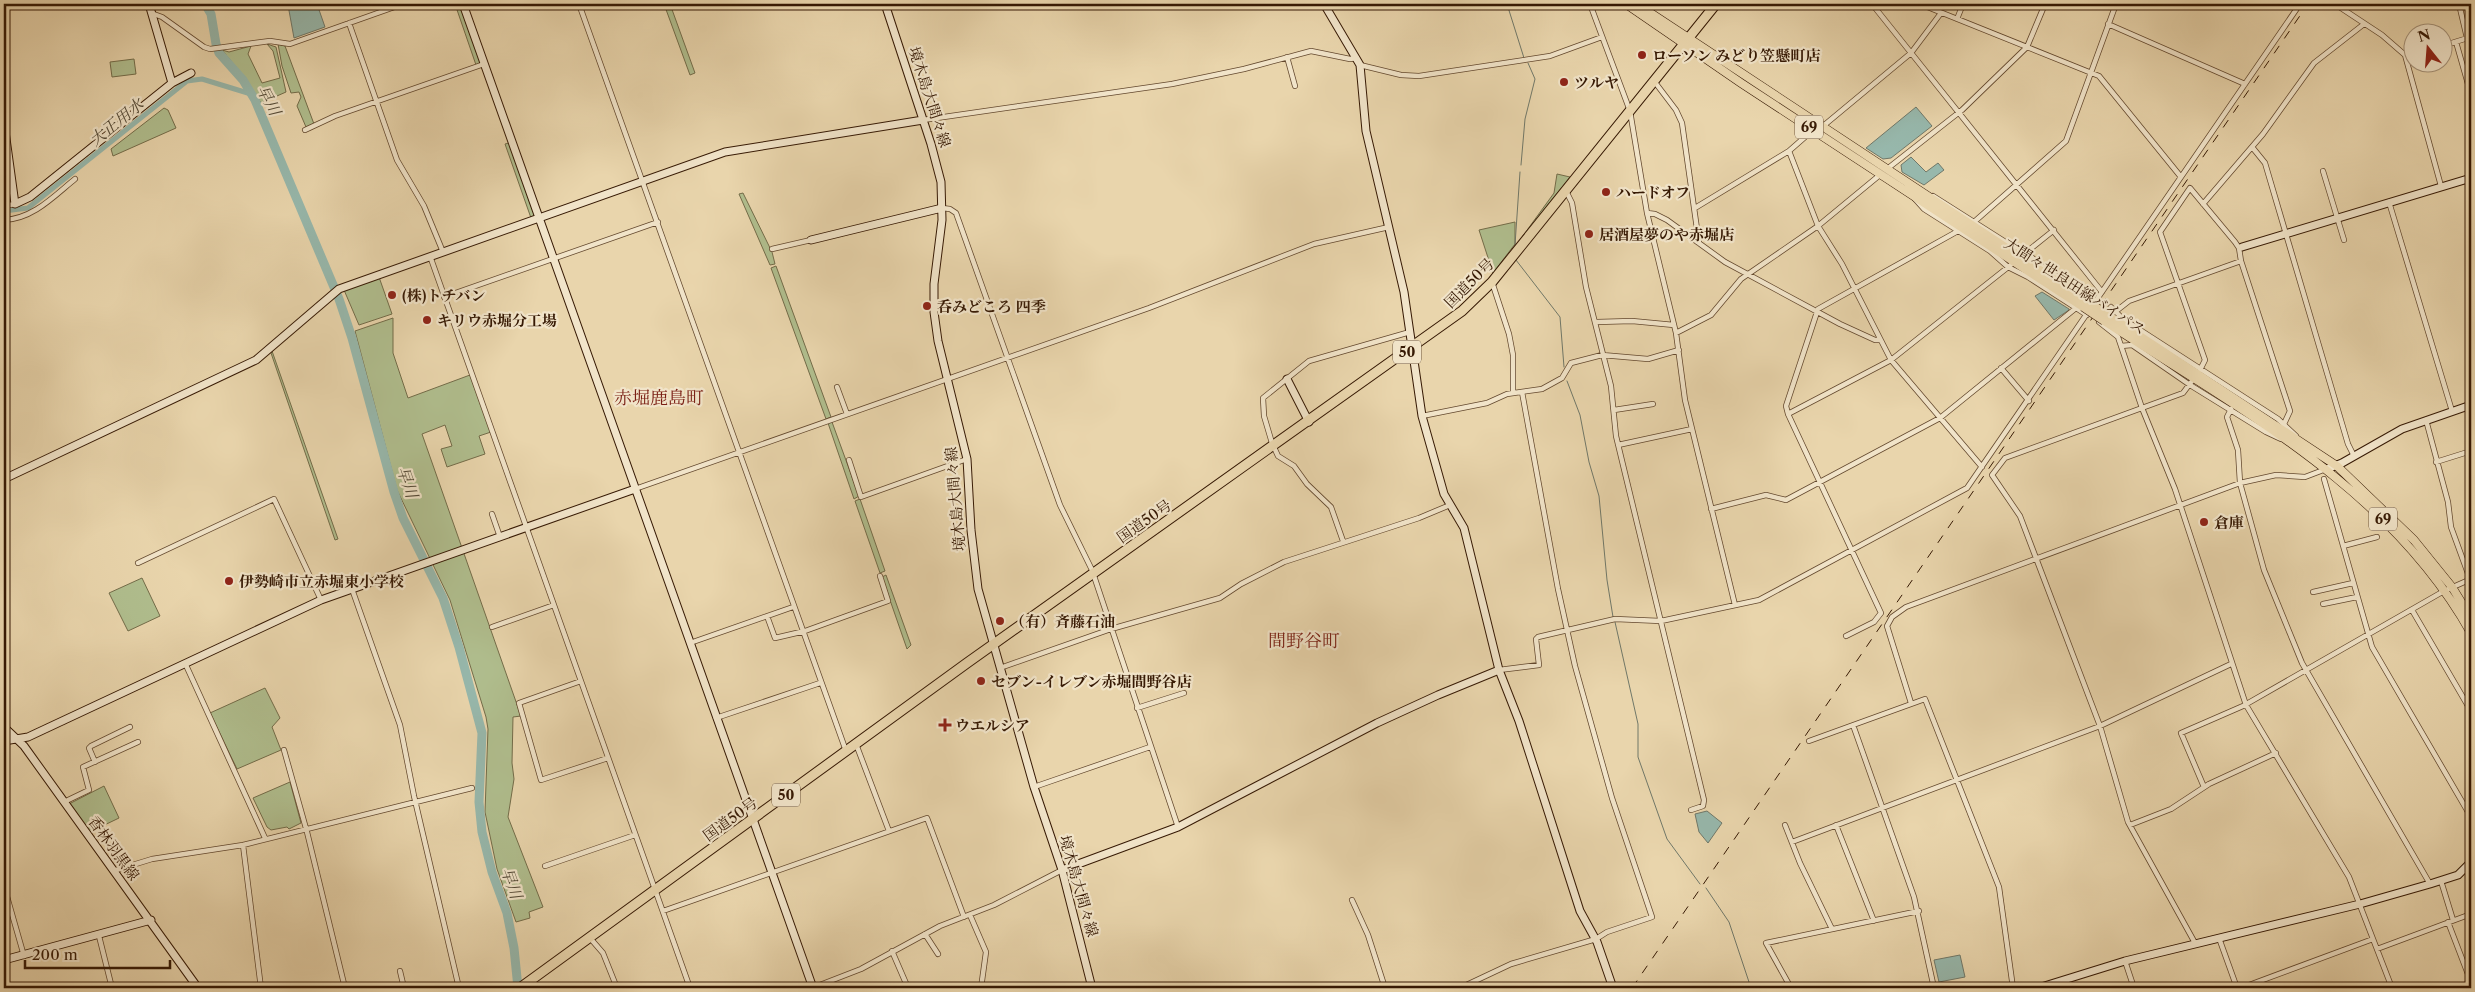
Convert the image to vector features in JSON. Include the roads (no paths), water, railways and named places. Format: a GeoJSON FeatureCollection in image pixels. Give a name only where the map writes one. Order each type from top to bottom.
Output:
{"type":"FeatureCollection","features":[{"type":"Feature","properties":{"kind":"highway","name":"国道50号"},"geometry":{"type":"LineString","coordinates":[[522,987],[993,644],[1412,349],[1462,311],[1492,282],[1716,4]]}},
{"type":"Feature","properties":{"kind":"main road","name":"大間々世良田線バイパス"},"geometry":{"type":"LineString","coordinates":[[1626,4],[1822,127],[1912,195],[2082,305],[2109,316],[2337,466],[2402,526],[2452,587],[2471,618]]}},
{"type":"Feature","properties":{"kind":"main road","name":"大間々世良田線バイパス"},"geometry":{"type":"LineString","coordinates":[[1637,4],[1686,42],[1813,130],[1922,192],[2082,305]]}},
{"type":"Feature","properties":{"kind":"main road","name":"大間々世良田線バイパス"},"geometry":{"type":"LineString","coordinates":[[2109,316],[2327,469],[2402,538],[2444,591],[2471,633]]}},
{"type":"Feature","properties":{"kind":"street"},"geometry":{"type":"LineString","coordinates":[[149,4],[172,84]]}},
{"type":"Feature","properties":{"kind":"street"},"geometry":{"type":"LineString","coordinates":[[151,13],[162,17],[204,47],[210,49],[270,41],[290,44],[403,4]]}},
{"type":"Feature","properties":{"kind":"street"},"geometry":{"type":"LineString","coordinates":[[463,4],[812,988],[861,969],[925,934],[970,915],[1062,870],[1178,826],[1442,693],[1500,670],[1539,665],[1536,637],[1615,619],[1661,621],[1759,600],[1967,488],[2029,401],[2300,4]]}},
{"type":"Feature","properties":{"kind":"street"},"geometry":{"type":"LineString","coordinates":[[579,4],[658,222],[820,683],[846,751]]}},
{"type":"Feature","properties":{"kind":"street","name":"境木島大間々線"},"geometry":{"type":"LineString","coordinates":[[885,4],[937,163],[942,192],[933,297],[936,329],[967,459],[971,530],[977,580],[993,644],[1034,787],[1062,870],[1092,988]]}},
{"type":"Feature","properties":{"kind":"street"},"geometry":{"type":"LineString","coordinates":[[1324,4],[1358,61],[1366,131],[1378,190],[1390,227],[1410,332],[1422,416],[1444,494],[1460,518],[1469,544],[1500,670],[1516,712],[1580,911],[1596,939],[1613,988]]}},
{"type":"Feature","properties":{"kind":"street"},"geometry":{"type":"LineString","coordinates":[[1590,4],[1630,111],[1647,213],[1676,333],[1692,429],[1735,605]]}},
{"type":"Feature","properties":{"kind":"street"},"geometry":{"type":"LineString","coordinates":[[1872,4],[2102,292]]}},
{"type":"Feature","properties":{"kind":"street"},"geometry":{"type":"LineString","coordinates":[[1920,4],[2092,72],[2104,81],[2182,177]]}},
{"type":"Feature","properties":{"kind":"street"},"geometry":{"type":"LineString","coordinates":[[1957,19],[1964,4]]}},
{"type":"Feature","properties":{"kind":"street"},"geometry":{"type":"LineString","coordinates":[[1676,333],[1711,315],[1735,284],[1748,273],[1818,226],[1959,112],[2027,47],[2045,4]]}},
{"type":"Feature","properties":{"kind":"street"},"geometry":{"type":"LineString","coordinates":[[1974,222],[2066,141],[2116,4]]}},
{"type":"Feature","properties":{"kind":"street"},"geometry":{"type":"LineString","coordinates":[[2335,4],[2382,35],[2402,54]]}},
{"type":"Feature","properties":{"kind":"street"},"geometry":{"type":"LineString","coordinates":[[2452,43],[2469,37],[2459,4]]}},
{"type":"Feature","properties":{"kind":"street"},"geometry":{"type":"LineString","coordinates":[[1822,127],[1911,53],[1941,13]]}},
{"type":"Feature","properties":{"kind":"street"},"geometry":{"type":"LineString","coordinates":[[349,23],[397,160],[424,206],[443,252]]}},
{"type":"Feature","properties":{"kind":"street"},"geometry":{"type":"LineString","coordinates":[[2108,24],[2245,84]]}},
{"type":"Feature","properties":{"kind":"street"},"geometry":{"type":"LineString","coordinates":[[2203,204],[2252,148],[2314,63],[2364,24]]}},
{"type":"Feature","properties":{"kind":"street"},"geometry":{"type":"LineString","coordinates":[[4,479],[256,360],[339,289],[731,150],[1172,84],[1314,50],[1358,61],[1401,75],[1419,76],[1550,56],[1602,37]]}},
{"type":"Feature","properties":{"kind":"street"},"geometry":{"type":"LineString","coordinates":[[2456,42],[2470,91]]}},
{"type":"Feature","properties":{"kind":"street"},"geometry":{"type":"LineString","coordinates":[[1287,57],[1295,86]]}},
{"type":"Feature","properties":{"kind":"street"},"geometry":{"type":"LineString","coordinates":[[305,130],[484,64]]}},
{"type":"Feature","properties":{"kind":"street"},"geometry":{"type":"LineString","coordinates":[[2409,72],[2441,186]]}},
{"type":"Feature","properties":{"kind":"street"},"geometry":{"type":"LineString","coordinates":[[4,206],[30,198],[172,84],[191,73]]}},
{"type":"Feature","properties":{"kind":"street"},"geometry":{"type":"LineString","coordinates":[[1654,81],[1676,110],[1682,123],[1699,244]]}},
{"type":"Feature","properties":{"kind":"street"},"geometry":{"type":"LineString","coordinates":[[4,124],[15,204]]}},
{"type":"Feature","properties":{"kind":"street"},"geometry":{"type":"LineString","coordinates":[[1695,208],[1789,151],[1813,130]]}},
{"type":"Feature","properties":{"kind":"street"},"geometry":{"type":"LineString","coordinates":[[2252,148],[2264,163],[2348,444],[2354,456]]}},
{"type":"Feature","properties":{"kind":"street"},"geometry":{"type":"LineString","coordinates":[[1789,151],[1818,226],[1842,264],[1879,340],[1891,360],[1982,467]]}},
{"type":"Feature","properties":{"kind":"street"},"geometry":{"type":"LineString","coordinates":[[2323,170],[2344,240]]}},
{"type":"Feature","properties":{"kind":"street"},"geometry":{"type":"LineString","coordinates":[[4,220],[15,220],[29,214],[75,178]]}},
{"type":"Feature","properties":{"kind":"street"},"geometry":{"type":"LineString","coordinates":[[2240,247],[2471,178]]}},
{"type":"Feature","properties":{"kind":"street"},"geometry":{"type":"LineString","coordinates":[[2200,370],[2205,360],[2161,235],[2161,229],[2187,190],[2192,190],[2240,247],[2241,261],[2290,411],[2284,424]]}},
{"type":"Feature","properties":{"kind":"street"},"geometry":{"type":"LineString","coordinates":[[1566,191],[1570,195],[1585,280],[1597,322],[1614,398],[1618,445],[1704,803],[1701,807],[1691,810]]}},
{"type":"Feature","properties":{"kind":"street"},"geometry":{"type":"LineString","coordinates":[[1922,192],[1938,198],[2096,302]]}},
{"type":"Feature","properties":{"kind":"street"},"geometry":{"type":"LineString","coordinates":[[1912,195],[1924,209],[2010,265],[2082,305],[2087,315]]}},
{"type":"Feature","properties":{"kind":"street"},"geometry":{"type":"LineString","coordinates":[[2389,202],[2452,412]]}},
{"type":"Feature","properties":{"kind":"street"},"geometry":{"type":"LineString","coordinates":[[772,249],[942,208],[950,209],[956,213],[1062,510],[1093,574],[1178,826]]}},
{"type":"Feature","properties":{"kind":"street"},"geometry":{"type":"LineString","coordinates":[[1647,213],[1660,216],[1725,262],[1860,334],[1879,340]]}},
{"type":"Feature","properties":{"kind":"street"},"geometry":{"type":"LineString","coordinates":[[444,297],[658,222]]}},
{"type":"Feature","properties":{"kind":"street"},"geometry":{"type":"LineString","coordinates":[[4,741],[19,740],[321,600],[1149,308],[1314,244],[1390,227]]}},
{"type":"Feature","properties":{"kind":"street"},"geometry":{"type":"LineString","coordinates":[[2024,254],[2054,230]]}},
{"type":"Feature","properties":{"kind":"street"},"geometry":{"type":"LineString","coordinates":[[1846,636],[1874,622],[1881,613],[1788,414],[1786,406],[1817,312],[1958,231]]}},
{"type":"Feature","properties":{"kind":"street"},"geometry":{"type":"LineString","coordinates":[[430,256],[690,988]]}},
{"type":"Feature","properties":{"kind":"street"},"geometry":{"type":"LineString","coordinates":[[2109,316],[2129,301],[2241,261]]}},
{"type":"Feature","properties":{"kind":"street"},"geometry":{"type":"LineString","coordinates":[[1788,414],[1891,360],[2010,265]]}},
{"type":"Feature","properties":{"kind":"street"},"geometry":{"type":"LineString","coordinates":[[1492,282],[1510,334],[1513,355],[1513,393]]}},
{"type":"Feature","properties":{"kind":"street"},"geometry":{"type":"LineString","coordinates":[[1711,508],[1766,495],[1786,500],[1940,418],[2082,305]]}},
{"type":"Feature","properties":{"kind":"street"},"geometry":{"type":"LineString","coordinates":[[2109,316],[2111,306],[2099,322],[2117,335],[2213,600],[2231,664],[2246,705],[2342,863],[2392,988]]}},
{"type":"Feature","properties":{"kind":"street"},"geometry":{"type":"LineString","coordinates":[[2109,316],[2179,357],[2284,424],[2298,439]]}},
{"type":"Feature","properties":{"kind":"street"},"geometry":{"type":"LineString","coordinates":[[1597,322],[1632,321],[1674,325]]}},
{"type":"Feature","properties":{"kind":"street"},"geometry":{"type":"LineString","coordinates":[[1343,541],[1332,507],[1307,484],[1294,466],[1280,459],[1273,447],[1263,413],[1263,398],[1287,380],[1299,368],[1314,359],[1410,332]]}},
{"type":"Feature","properties":{"kind":"street"},"geometry":{"type":"LineString","coordinates":[[2121,346],[2132,344],[2266,432],[2289,442]]}},
{"type":"Feature","properties":{"kind":"street"},"geometry":{"type":"LineString","coordinates":[[1422,416],[1487,403],[1513,393],[1542,389],[1560,380],[1571,363],[1604,356],[1648,360],[1679,350]]}},
{"type":"Feature","properties":{"kind":"street"},"geometry":{"type":"LineString","coordinates":[[2001,368],[2029,401]]}},
{"type":"Feature","properties":{"kind":"street"},"geometry":{"type":"LineString","coordinates":[[1287,380],[1308,422]]}},
{"type":"Feature","properties":{"kind":"street"},"geometry":{"type":"LineString","coordinates":[[2191,383],[2183,393],[2005,458],[1992,475],[2020,516],[2100,726],[2130,825],[2195,944]]}},
{"type":"Feature","properties":{"kind":"street"},"geometry":{"type":"LineString","coordinates":[[837,386],[847,414]]}},
{"type":"Feature","properties":{"kind":"street"},"geometry":{"type":"LineString","coordinates":[[1460,988],[1511,964],[1596,939],[1607,932],[1652,917],[1612,798],[1567,630],[1522,392]]}},
{"type":"Feature","properties":{"kind":"street"},"geometry":{"type":"LineString","coordinates":[[1614,410],[1653,404]]}},
{"type":"Feature","properties":{"kind":"street"},"geometry":{"type":"LineString","coordinates":[[1911,704],[1888,629],[1890,620],[1914,603],[2240,483],[2276,475],[2305,477],[2337,466],[2402,428],[2471,405]]}},
{"type":"Feature","properties":{"kind":"street"},"geometry":{"type":"LineString","coordinates":[[2231,409],[2227,417],[2238,450],[2240,483],[2269,584],[2305,669],[2430,884]]}},
{"type":"Feature","properties":{"kind":"street"},"geometry":{"type":"LineString","coordinates":[[2204,787],[2181,733],[2246,705],[2305,669],[2367,636],[2444,591],[2470,579],[2452,527],[2448,502],[2426,420]]}},
{"type":"Feature","properties":{"kind":"street"},"geometry":{"type":"LineString","coordinates":[[1618,445],[1692,429]]}},
{"type":"Feature","properties":{"kind":"street"},"geometry":{"type":"LineString","coordinates":[[2436,462],[2471,451]]}},
{"type":"Feature","properties":{"kind":"street"},"geometry":{"type":"LineString","coordinates":[[849,460],[861,497],[967,459]]}},
{"type":"Feature","properties":{"kind":"street"},"geometry":{"type":"LineString","coordinates":[[2324,479],[2367,636],[2471,817]]}},
{"type":"Feature","properties":{"kind":"street"},"geometry":{"type":"LineString","coordinates":[[138,564],[274,499],[321,600]]}},
{"type":"Feature","properties":{"kind":"street"},"geometry":{"type":"LineString","coordinates":[[1000,668],[1111,629],[1223,597],[1241,584],[1284,562],[1343,541],[1419,518],[1450,505]]}},
{"type":"Feature","properties":{"kind":"street"},"geometry":{"type":"LineString","coordinates":[[492,514],[500,537]]}},
{"type":"Feature","properties":{"kind":"street"},"geometry":{"type":"LineString","coordinates":[[2343,546],[2377,537]]}},
{"type":"Feature","properties":{"kind":"street"},"geometry":{"type":"LineString","coordinates":[[767,616],[775,638],[802,631],[888,601],[880,576]]}},
{"type":"Feature","properties":{"kind":"street"},"geometry":{"type":"LineString","coordinates":[[2313,592],[2353,583]]}},
{"type":"Feature","properties":{"kind":"street"},"geometry":{"type":"LineString","coordinates":[[352,589],[400,725],[415,801],[459,988]]}},
{"type":"Feature","properties":{"kind":"street"},"geometry":{"type":"LineString","coordinates":[[2323,604],[2357,597]]}},
{"type":"Feature","properties":{"kind":"street"},"geometry":{"type":"LineString","coordinates":[[492,627],[554,605]]}},
{"type":"Feature","properties":{"kind":"street"},"geometry":{"type":"LineString","coordinates":[[690,643],[793,607]]}},
{"type":"Feature","properties":{"kind":"street"},"geometry":{"type":"LineString","coordinates":[[2412,610],[2471,711]]}},
{"type":"Feature","properties":{"kind":"street"},"geometry":{"type":"LineString","coordinates":[[184,663],[264,838]]}},
{"type":"Feature","properties":{"kind":"street"},"geometry":{"type":"LineString","coordinates":[[1792,842],[2100,726],[2231,664]]}},
{"type":"Feature","properties":{"kind":"street"},"geometry":{"type":"LineString","coordinates":[[581,681],[519,703],[541,780],[608,758]]}},
{"type":"Feature","properties":{"kind":"street"},"geometry":{"type":"LineString","coordinates":[[716,718],[820,683]]}},
{"type":"Feature","properties":{"kind":"street"},"geometry":{"type":"LineString","coordinates":[[1137,708],[1184,693]]}},
{"type":"Feature","properties":{"kind":"street"},"geometry":{"type":"LineString","coordinates":[[1809,742],[1925,699],[1999,887],[2013,988]]}},
{"type":"Feature","properties":{"kind":"street"},"geometry":{"type":"LineString","coordinates":[[1853,725],[1919,912],[1934,988]]}},
{"type":"Feature","properties":{"kind":"street","name":"香林羽黒線"},"geometry":{"type":"LineString","coordinates":[[4,727],[19,740],[198,988]]}},
{"type":"Feature","properties":{"kind":"street"},"geometry":{"type":"LineString","coordinates":[[95,762],[90,746],[130,727]]}},
{"type":"Feature","properties":{"kind":"street"},"geometry":{"type":"LineString","coordinates":[[64,802],[89,790],[82,769],[138,742]]}},
{"type":"Feature","properties":{"kind":"street"},"geometry":{"type":"LineString","coordinates":[[856,744],[889,831]]}},
{"type":"Feature","properties":{"kind":"street"},"geometry":{"type":"LineString","coordinates":[[1034,787],[1150,747]]}},
{"type":"Feature","properties":{"kind":"street"},"geometry":{"type":"LineString","coordinates":[[284,750],[345,988]]}},
{"type":"Feature","properties":{"kind":"street"},"geometry":{"type":"LineString","coordinates":[[2130,825],[2171,809],[2204,787],[2276,753]]}},
{"type":"Feature","properties":{"kind":"street"},"geometry":{"type":"LineString","coordinates":[[113,871],[152,859],[242,845],[264,838],[472,788]]}},
{"type":"Feature","properties":{"kind":"street"},"geometry":{"type":"LineString","coordinates":[[663,910],[928,819],[964,917]]}},
{"type":"Feature","properties":{"kind":"street"},"geometry":{"type":"LineString","coordinates":[[1786,825],[1832,929]]}},
{"type":"Feature","properties":{"kind":"street"},"geometry":{"type":"LineString","coordinates":[[1836,825],[1874,921]]}},
{"type":"Feature","properties":{"kind":"street"},"geometry":{"type":"LineString","coordinates":[[545,866],[635,835]]}},
{"type":"Feature","properties":{"kind":"street"},"geometry":{"type":"LineString","coordinates":[[242,845],[261,988]]}},
{"type":"Feature","properties":{"kind":"street"},"geometry":{"type":"LineString","coordinates":[[2038,988],[2055,986],[2125,961],[2360,904],[2442,881],[2461,873],[2471,862]]}},
{"type":"Feature","properties":{"kind":"street"},"geometry":{"type":"LineString","coordinates":[[2442,881],[2450,921],[2471,982]]}},
{"type":"Feature","properties":{"kind":"street"},"geometry":{"type":"LineString","coordinates":[[4,886],[24,956]]}},
{"type":"Feature","properties":{"kind":"street"},"geometry":{"type":"LineString","coordinates":[[1352,900],[1368,935],[1385,988]]}},
{"type":"Feature","properties":{"kind":"street"},"geometry":{"type":"LineString","coordinates":[[1791,988],[1766,944],[1919,912]]}},
{"type":"Feature","properties":{"kind":"street"},"geometry":{"type":"LineString","coordinates":[[2377,949],[2471,914]]}},
{"type":"Feature","properties":{"kind":"street"},"geometry":{"type":"LineString","coordinates":[[970,915],[986,952],[981,988]]}},
{"type":"Feature","properties":{"kind":"street"},"geometry":{"type":"LineString","coordinates":[[4,960],[98,936],[150,920]]}},
{"type":"Feature","properties":{"kind":"street"},"geometry":{"type":"LineString","coordinates":[[925,934],[938,954]]}},
{"type":"Feature","properties":{"kind":"street"},"geometry":{"type":"LineString","coordinates":[[98,936],[112,988]]}},
{"type":"Feature","properties":{"kind":"street"},"geometry":{"type":"LineString","coordinates":[[590,938],[603,953],[617,988]]}},
{"type":"Feature","properties":{"kind":"street"},"geometry":{"type":"LineString","coordinates":[[2219,938],[2239,988],[2373,939]]}},
{"type":"Feature","properties":{"kind":"street"},"geometry":{"type":"LineString","coordinates":[[892,951],[908,988]]}},
{"type":"Feature","properties":{"kind":"street"},"geometry":{"type":"LineString","coordinates":[[2125,961],[2134,988]]}},
{"type":"Feature","properties":{"kind":"street"},"geometry":{"type":"LineString","coordinates":[[400,971],[404,988]]}},
{"type":"Feature","properties":{"kind":"water"},"geometry":{"type":"Polygon","coordinates":[[[317,4],[325,27],[294,38],[288,5],[317,4]]]}},
{"type":"Feature","properties":{"kind":"water"},"geometry":{"type":"Polygon","coordinates":[[[1916,107],[1932,126],[1891,158],[1883,159],[1866,148],[1916,107]]]}},
{"type":"Feature","properties":{"kind":"water"},"geometry":{"type":"Polygon","coordinates":[[[1911,157],[1926,172],[1938,163],[1944,170],[1924,185],[1902,172],[1901,165],[1911,157]]]}},
{"type":"Feature","properties":{"kind":"water"},"geometry":{"type":"Polygon","coordinates":[[[2042,292],[2069,310],[2054,320],[2035,296],[2042,292]]]}},
{"type":"Feature","properties":{"kind":"water"},"geometry":{"type":"Polygon","coordinates":[[[1707,811],[1722,823],[1708,843],[1699,832],[1695,814],[1707,811]]]}},
{"type":"Feature","properties":{"kind":"water"},"geometry":{"type":"Polygon","coordinates":[[[1960,955],[1965,977],[1939,982],[1934,960],[1960,955]]]}},
{"type":"Feature","properties":{"kind":"waterway","name":"早川"},"geometry":{"type":"LineString","coordinates":[[205,4],[211,14],[219,53],[243,80],[255,100],[339,299],[352,338],[394,492],[403,518],[443,598],[459,647],[482,733],[479,802],[482,832],[492,872],[507,913],[514,948],[518,988]]}},
{"type":"Feature","properties":{"kind":"waterway"},"geometry":{"type":"LineString","coordinates":[[1507,4],[1524,58]]}},
{"type":"Feature","properties":{"kind":"waterway"},"geometry":{"type":"LineString","coordinates":[[1521,165],[1525,119],[1535,79],[1528,63]]}},
{"type":"Feature","properties":{"kind":"waterway","name":"大正用水"},"geometry":{"type":"LineString","coordinates":[[4,211],[28,208],[187,81],[202,79],[251,94]]}},
{"type":"Feature","properties":{"kind":"waterway"},"geometry":{"type":"LineString","coordinates":[[1512,250],[1515,245],[1520,172]]}},
{"type":"Feature","properties":{"kind":"waterway"},"geometry":{"type":"LineString","coordinates":[[1516,260],[1560,317],[1564,367]]}},
{"type":"Feature","properties":{"kind":"waterway"},"geometry":{"type":"LineString","coordinates":[[1567,381],[1580,415],[1589,462],[1599,496],[1607,580],[1613,617]]}},
{"type":"Feature","properties":{"kind":"waterway"},"geometry":{"type":"LineString","coordinates":[[1615,622],[1638,724],[1638,757],[1667,839],[1700,884]]}},
{"type":"Feature","properties":{"kind":"waterway"},"geometry":{"type":"LineString","coordinates":[[1706,888],[1729,922],[1751,988]]}},
{"type":"Feature","properties":{"kind":"railway"},"geometry":{"type":"LineString","coordinates":[[1632,988],[2308,4]]}},
{"type":"Feature","properties":{"kind":"place","name":"ローソン みどり笠懸町店"},"geometry":{"type":"Point","coordinates":[1642,55]}},
{"type":"Feature","properties":{"kind":"place","name":"ツルヤ"},"geometry":{"type":"Point","coordinates":[1564,82]}},
{"type":"Feature","properties":{"kind":"place","name":"ハードオフ"},"geometry":{"type":"Point","coordinates":[1606,192]}},
{"type":"Feature","properties":{"kind":"place","name":"居酒屋夢のや赤堀店"},"geometry":{"type":"Point","coordinates":[1589,234]}},
{"type":"Feature","properties":{"kind":"place","name":"(株)トチバン"},"geometry":{"type":"Point","coordinates":[392,295]}},
{"type":"Feature","properties":{"kind":"place","name":"呑みどころ 四季"},"geometry":{"type":"Point","coordinates":[927,306]}},
{"type":"Feature","properties":{"kind":"place","name":"キリウ赤堀分工場"},"geometry":{"type":"Point","coordinates":[427,320]}},
{"type":"Feature","properties":{"kind":"place","name":"倉庫"},"geometry":{"type":"Point","coordinates":[2204,522]}},
{"type":"Feature","properties":{"kind":"place","name":"伊勢崎市立赤堀東小学校"},"geometry":{"type":"Point","coordinates":[229,581]}},
{"type":"Feature","properties":{"kind":"place","name":"（有）斉藤石油"},"geometry":{"type":"Point","coordinates":[1000,621]}},
{"type":"Feature","properties":{"kind":"place","name":"セブン-イレブン赤堀間野谷店"},"geometry":{"type":"Point","coordinates":[981,681]}},
{"type":"Feature","properties":{"kind":"place","name":"ウエルシア"},"geometry":{"type":"Point","coordinates":[945,725]}},
{"type":"Feature","properties":{"kind":"district","name":"赤堀鹿島町"},"geometry":{"type":"Point","coordinates":[659,398]}},
{"type":"Feature","properties":{"kind":"district","name":"間野谷町"},"geometry":{"type":"Point","coordinates":[1304,641]}}]}
